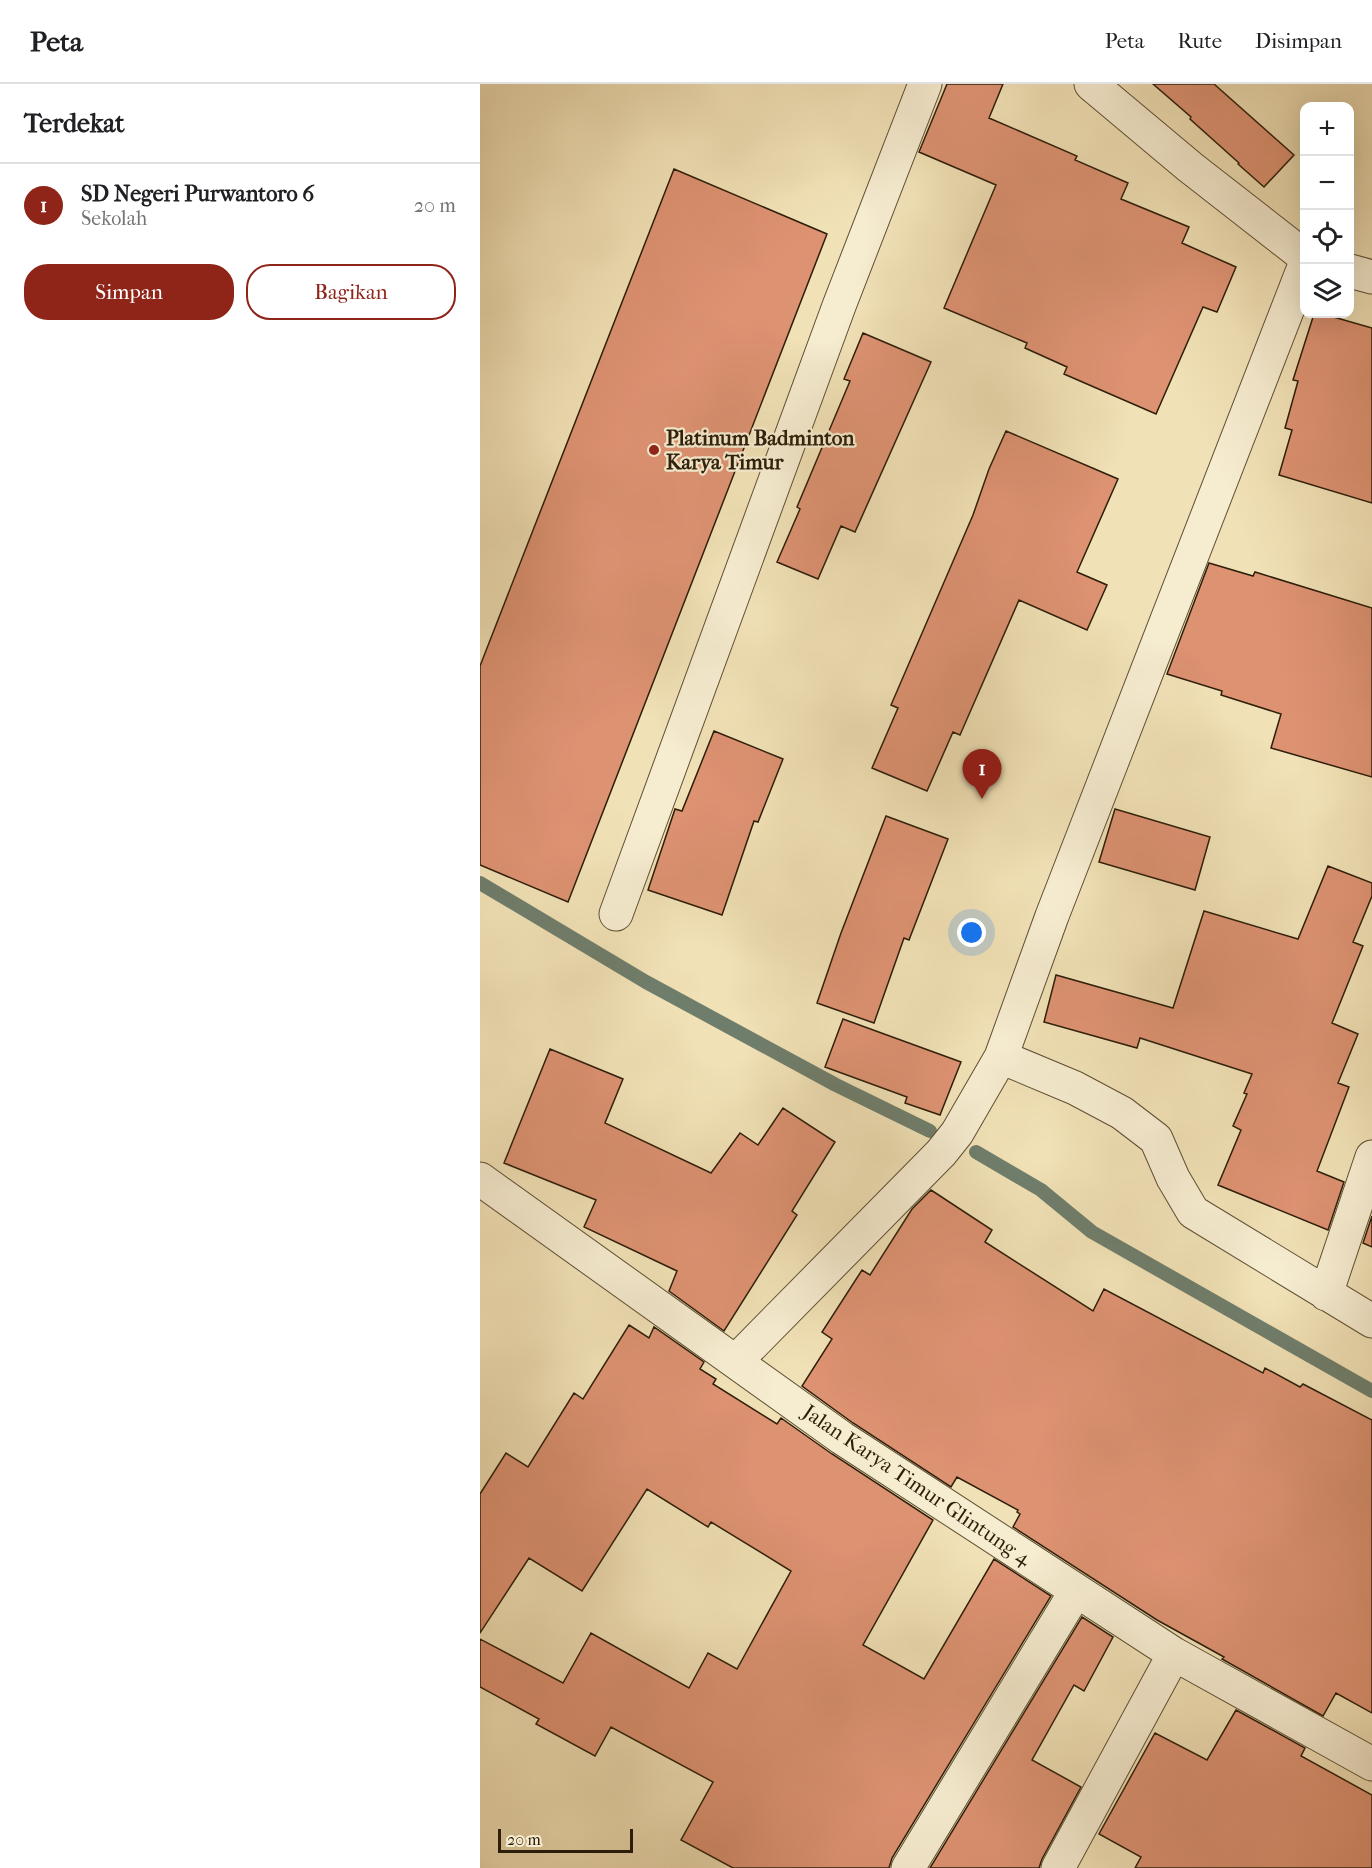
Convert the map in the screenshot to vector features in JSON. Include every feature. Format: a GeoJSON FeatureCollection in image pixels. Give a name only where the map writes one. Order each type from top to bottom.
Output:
{"type":"FeatureCollection","features":[{"type":"Feature","properties":{"kind":"street"},"geometry":{"type":"LineString","coordinates":[[615,914],[835,317],[925,84]]}},
{"type":"Feature","properties":{"kind":"street"},"geometry":{"type":"LineString","coordinates":[[1091,84],[1190,167],[1300,252]]}},
{"type":"Feature","properties":{"kind":"street"},"geometry":{"type":"LineString","coordinates":[[1354,272],[1372,277]]}},
{"type":"Feature","properties":{"kind":"street"},"geometry":{"type":"LineString","coordinates":[[736,1361],[941,1153],[957,1133],[1001,1057],[1057,905],[1300,280]]}},
{"type":"Feature","properties":{"kind":"street"},"geometry":{"type":"LineString","coordinates":[[1001,1057],[1075,1088],[1122,1113],[1156,1139],[1173,1178],[1193,1212],[1372,1321]]}},
{"type":"Feature","properties":{"kind":"street"},"geometry":{"type":"LineString","coordinates":[[1326,1294],[1372,1157]]}},
{"type":"Feature","properties":{"kind":"street","name":"Jalan Karya Timur Glintung 4"},"geometry":{"type":"LineString","coordinates":[[480,1179],[842,1438],[1174,1654],[1372,1764]]}},
{"type":"Feature","properties":{"kind":"street"},"geometry":{"type":"LineString","coordinates":[[908,1868],[1076,1591]]}},
{"type":"Feature","properties":{"kind":"street"},"geometry":{"type":"LineString","coordinates":[[1058,1868],[1174,1654]]}},
{"type":"Feature","properties":{"kind":"building"},"geometry":{"type":"Polygon","coordinates":[[[947,84],[1003,84],[989,118],[1077,156],[1075,160],[1128,183],[1121,199],[1189,227],[1182,243],[1236,267],[1217,312],[1203,307],[1156,414],[1064,374],[1067,367],[1025,348],[1027,343],[944,308],[996,185],[919,152],[947,84]]]}},
{"type":"Feature","properties":{"kind":"building"},"geometry":{"type":"Polygon","coordinates":[[[1153,84],[1214,84],[1294,155],[1264,187],[1153,84]]]}},
{"type":"Feature","properties":{"kind":"building","name":"Platinum Badminton Karya Timur"},"geometry":{"type":"Polygon","coordinates":[[[674,169],[827,234],[568,902],[480,865],[480,666],[674,169]]]}},
{"type":"Feature","properties":{"kind":"building"},"geometry":{"type":"Polygon","coordinates":[[[1313,318],[1337,318],[1372,328],[1372,503],[1279,475],[1292,430],[1285,428],[1298,381],[1293,380],[1313,318]]]}},
{"type":"Feature","properties":{"kind":"building"},"geometry":{"type":"Polygon","coordinates":[[[863,333],[931,362],[855,532],[841,526],[818,579],[777,562],[800,509],[797,507],[850,381],[844,379],[863,333]]]}},
{"type":"Feature","properties":{"kind":"building"},"geometry":{"type":"Polygon","coordinates":[[[1006,431],[1118,479],[1077,572],[1107,585],[1087,630],[1019,600],[960,735],[953,732],[927,791],[872,768],[898,708],[891,705],[973,515],[989,469],[1006,431]]]}},
{"type":"Feature","properties":{"kind":"building"},"geometry":{"type":"Polygon","coordinates":[[[1209,563],[1253,576],[1255,572],[1372,608],[1372,777],[1271,748],[1281,714],[1221,695],[1222,691],[1167,674],[1209,563]]]}},
{"type":"Feature","properties":{"kind":"building"},"geometry":{"type":"Polygon","coordinates":[[[714,731],[783,759],[758,822],[754,821],[722,915],[648,890],[675,809],[682,811],[714,731]]]}},
{"type":"Feature","properties":{"kind":"building"},"geometry":{"type":"Polygon","coordinates":[[[1115,809],[1210,837],[1195,890],[1099,862],[1115,809]]]}},
{"type":"Feature","properties":{"kind":"building"},"geometry":{"type":"Polygon","coordinates":[[[886,816],[948,839],[909,940],[904,938],[874,1023],[817,1003],[886,816]]]}},
{"type":"Feature","properties":{"kind":"building"},"geometry":{"type":"Polygon","coordinates":[[[1328,866],[1372,883],[1372,896],[1353,942],[1363,946],[1332,1023],[1358,1034],[1338,1083],[1349,1087],[1317,1171],[1344,1182],[1328,1230],[1218,1185],[1241,1130],[1233,1126],[1247,1094],[1244,1093],[1252,1074],[1140,1038],[1137,1048],[1044,1022],[1056,975],[1173,1008],[1204,911],[1298,939],[1328,866]]]}},
{"type":"Feature","properties":{"kind":"building"},"geometry":{"type":"Polygon","coordinates":[[[843,1019],[961,1062],[940,1115],[905,1103],[907,1097],[825,1067],[843,1019]]]}},
{"type":"Feature","properties":{"kind":"building"},"geometry":{"type":"Polygon","coordinates":[[[550,1049],[623,1079],[605,1123],[711,1173],[740,1133],[758,1145],[783,1108],[835,1142],[792,1211],[797,1215],[724,1331],[669,1291],[677,1271],[584,1227],[596,1200],[504,1163],[550,1049]]]}},
{"type":"Feature","properties":{"kind":"building"},"geometry":{"type":"Polygon","coordinates":[[[931,1190],[992,1230],[985,1242],[1093,1311],[1104,1289],[1263,1373],[1265,1368],[1300,1387],[1303,1384],[1372,1420],[1372,1713],[1336,1693],[1323,1716],[1222,1659],[1224,1657],[1157,1620],[1013,1527],[1020,1514],[1018,1510],[957,1477],[951,1487],[853,1423],[802,1386],[832,1339],[822,1332],[862,1270],[870,1275],[912,1209],[931,1190]]]}},
{"type":"Feature","properties":{"kind":"building"},"geometry":{"type":"Polygon","coordinates":[[[1372,1216],[1372,1247],[1363,1243],[1372,1216]]]}},
{"type":"Feature","properties":{"kind":"building"},"geometry":{"type":"Polygon","coordinates":[[[629,1325],[649,1338],[654,1327],[704,1362],[700,1369],[716,1379],[713,1384],[777,1424],[781,1418],[933,1520],[863,1645],[924,1679],[994,1559],[1051,1596],[892,1858],[889,1868],[733,1868],[681,1840],[713,1782],[611,1727],[595,1756],[536,1724],[539,1719],[480,1687],[480,1639],[563,1683],[591,1633],[689,1688],[708,1653],[737,1669],[791,1571],[711,1522],[708,1527],[647,1489],[582,1591],[529,1558],[480,1633],[480,1494],[506,1453],[528,1467],[574,1393],[583,1399],[629,1325]]]}},
{"type":"Feature","properties":{"kind":"building"},"geometry":{"type":"Polygon","coordinates":[[[1082,1617],[1113,1637],[1084,1691],[1074,1685],[1032,1760],[1081,1787],[1039,1868],[930,1868],[1082,1617]]]}},
{"type":"Feature","properties":{"kind":"building"},"geometry":{"type":"Polygon","coordinates":[[[1236,1710],[1305,1748],[1301,1756],[1372,1795],[1372,1868],[1135,1868],[1141,1857],[1099,1834],[1155,1733],[1207,1760],[1236,1710]]]}},
{"type":"Feature","properties":{"kind":"waterway"},"geometry":{"type":"LineString","coordinates":[[480,883],[646,982],[836,1085],[930,1131]]}},
{"type":"Feature","properties":{"kind":"waterway"},"geometry":{"type":"LineString","coordinates":[[976,1152],[1041,1190],[1092,1232],[1372,1391]]}},
{"type":"Feature","properties":{"kind":"place","name":"Platinum Badminton Karya Timur"},"geometry":{"type":"Point","coordinates":[654,450]}},
{"type":"Feature","properties":{"kind":"place","name":"SD Negeri Purwantoro 6"},"geometry":{"type":"Point","coordinates":[982,799]}}]}
